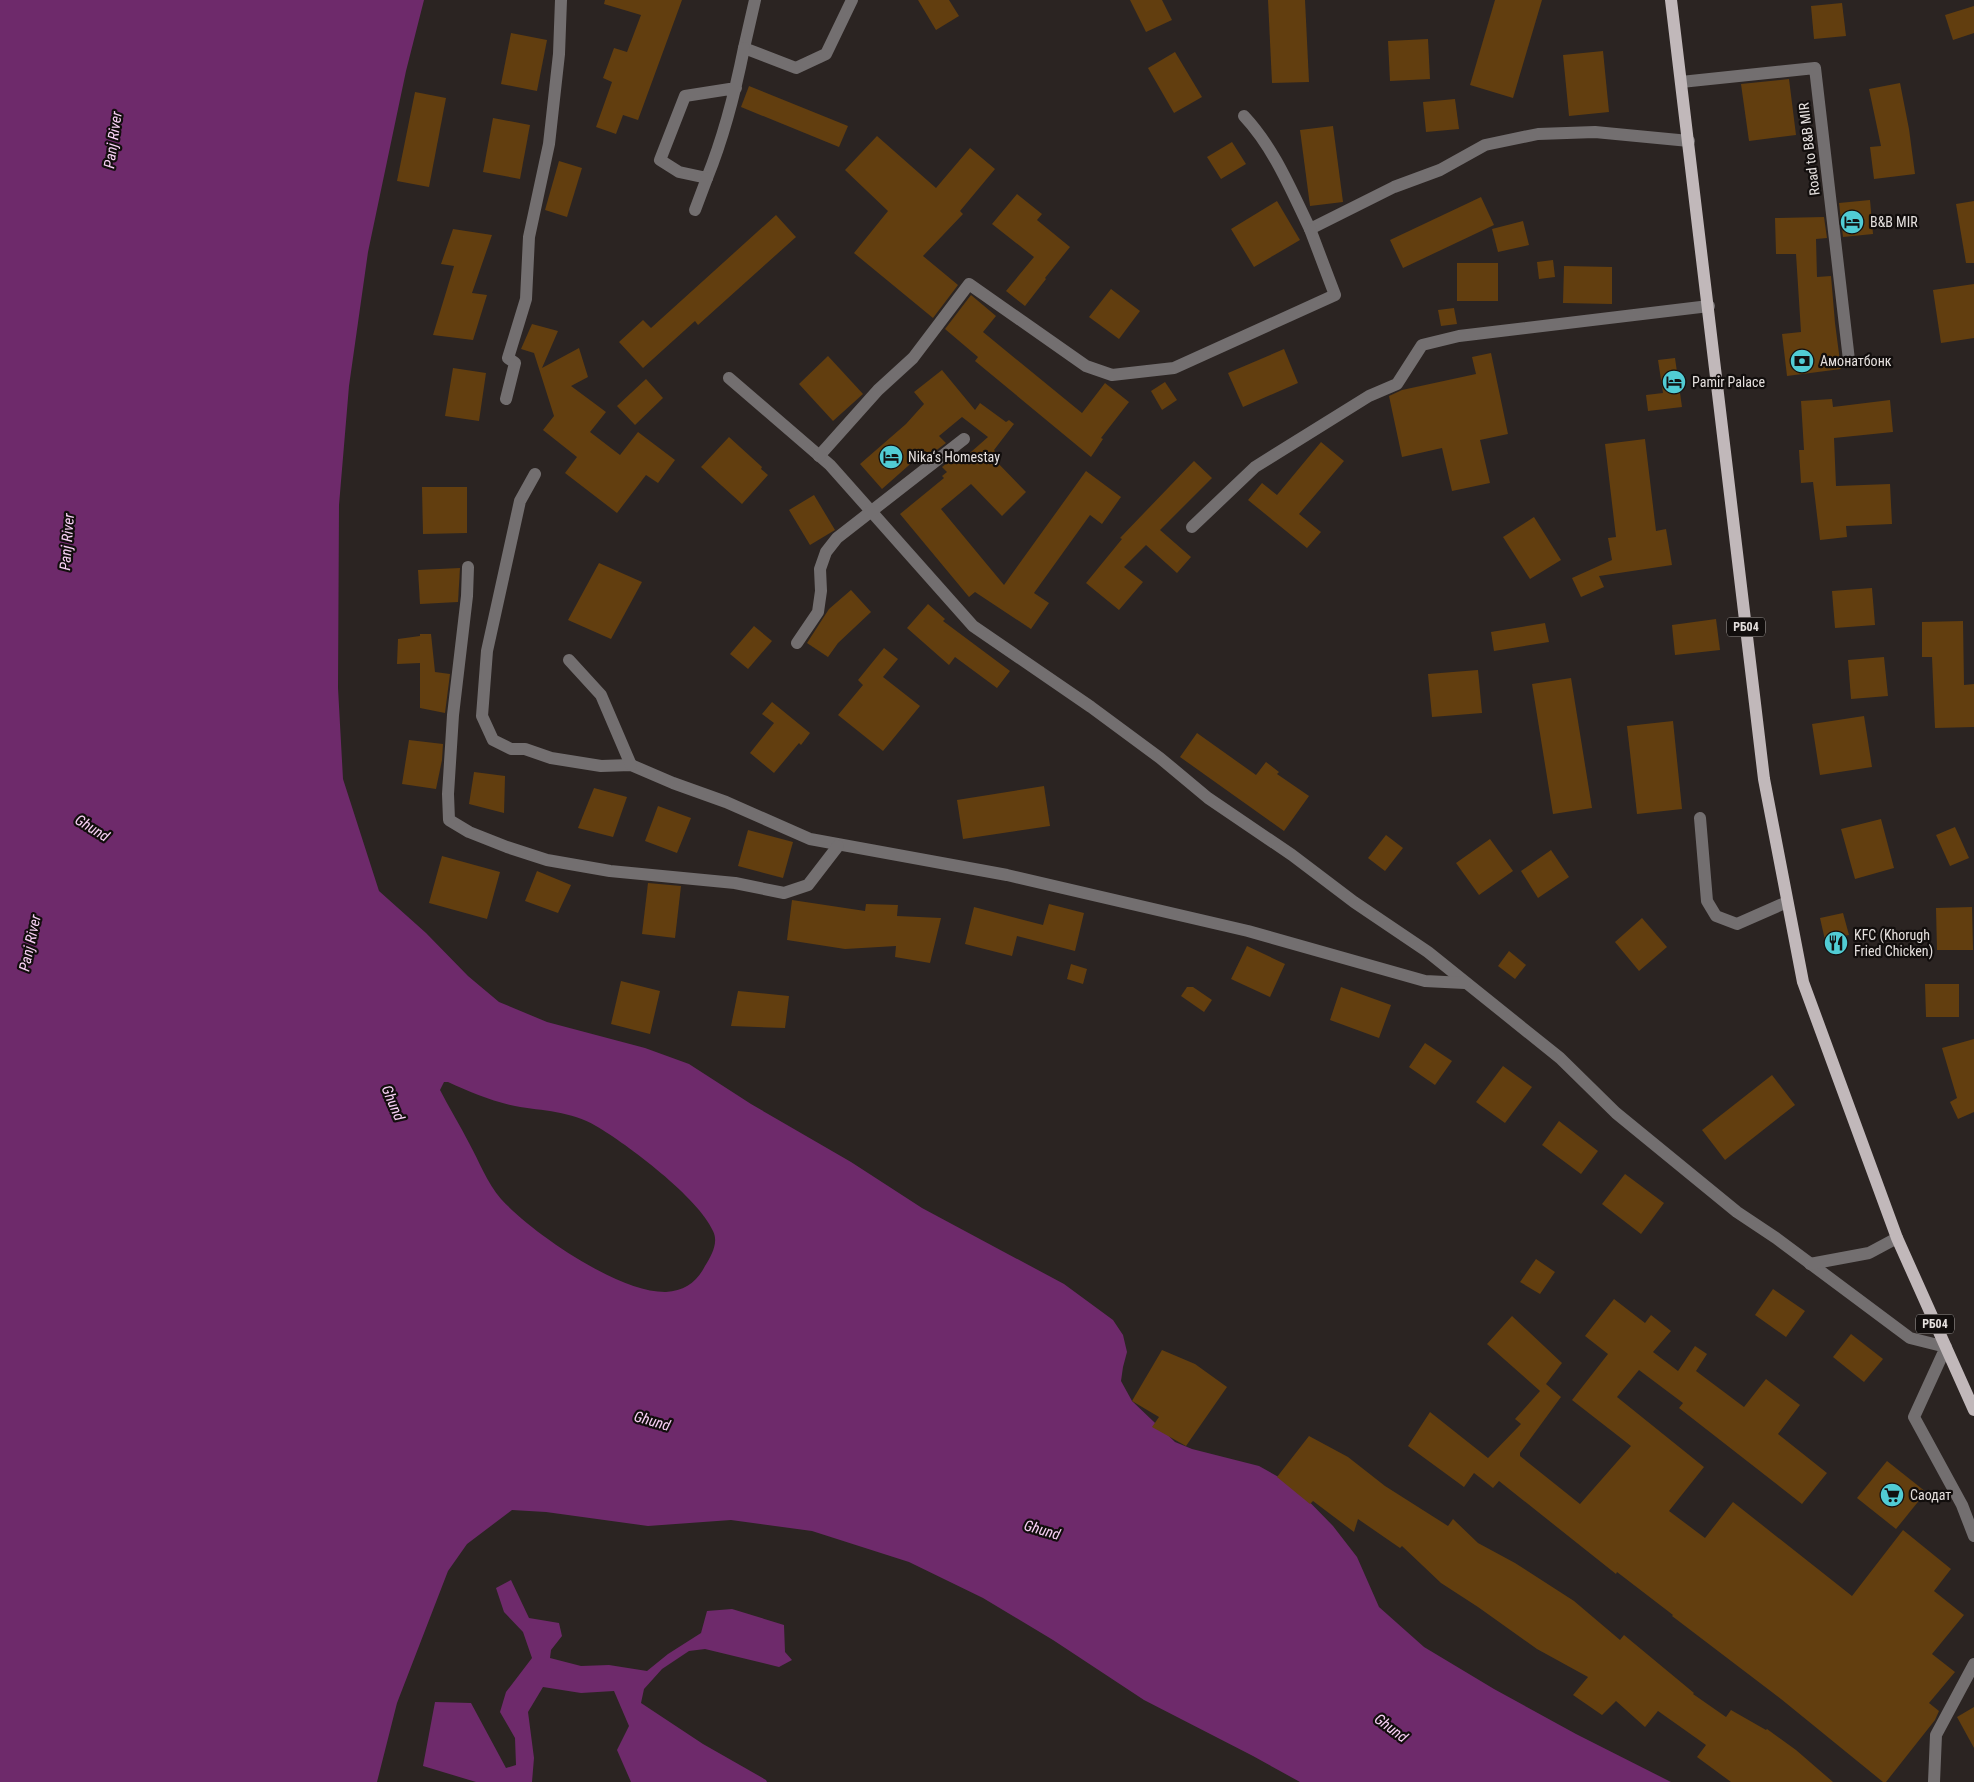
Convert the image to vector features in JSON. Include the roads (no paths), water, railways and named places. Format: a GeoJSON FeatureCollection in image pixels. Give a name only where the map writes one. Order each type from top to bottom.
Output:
{"type":"FeatureCollection","features":[{"type":"Feature","properties":{"kind":"main road","name":"РБ04"},"geometry":{"type":"LineString","coordinates":[[1672,0],[1764,779],[1803,982],[1897,1238],[1974,1410]]}},
{"type":"Feature","properties":{"kind":"street"},"geometry":{"type":"LineString","coordinates":[[506,399],[515,363],[508,358],[526,299],[529,237],[549,144],[560,54],[561,0]]}},
{"type":"Feature","properties":{"kind":"street"},"geometry":{"type":"LineString","coordinates":[[695,210],[718,150],[736,88],[755,0]]}},
{"type":"Feature","properties":{"kind":"street"},"geometry":{"type":"LineString","coordinates":[[744,48],[796,68],[826,54],[852,0]]}},
{"type":"Feature","properties":{"kind":"street","name":"Road to B&B MIR"},"geometry":{"type":"LineString","coordinates":[[1681,82],[1815,68],[1849,360]]}},
{"type":"Feature","properties":{"kind":"street"},"geometry":{"type":"LineString","coordinates":[[707,178],[679,172],[660,160],[685,96],[736,88]]}},
{"type":"Feature","properties":{"kind":"street"},"geometry":{"type":"LineString","coordinates":[[820,456],[878,390],[913,358],[969,284],[1086,366],[1112,375],[1174,368],[1335,295],[1310,229],[1283,173],[1256,128],[1244,116]]}},
{"type":"Feature","properties":{"kind":"street"},"geometry":{"type":"LineString","coordinates":[[1310,229],[1394,187],[1440,170],[1485,145],[1538,134],[1595,132],[1689,142]]}},
{"type":"Feature","properties":{"kind":"street"},"geometry":{"type":"LineString","coordinates":[[1192,527],[1255,467],[1369,396],[1397,384],[1422,345],[1459,336],[1503,330],[1709,306]]}},
{"type":"Feature","properties":{"kind":"street"},"geometry":{"type":"LineString","coordinates":[[729,378],[830,465],[973,626],[1091,707],[1160,758],[1208,798],[1428,952],[1560,1058],[1616,1113],[1737,1212],[1776,1238],[1910,1338],[1946,1347],[1914,1417],[1962,1505],[1974,1536]]}},
{"type":"Feature","properties":{"kind":"street"},"geometry":{"type":"LineString","coordinates":[[797,643],[818,612],[821,591],[820,569],[826,552],[837,538],[870,510],[964,440]]}},
{"type":"Feature","properties":{"kind":"street"},"geometry":{"type":"LineString","coordinates":[[535,474],[520,501],[487,652],[482,716],[493,740],[511,749],[525,749],[551,758],[601,766],[631,764],[673,783],[726,802],[810,840],[1007,875],[1248,931],[1425,981],[1465,983]]}},
{"type":"Feature","properties":{"kind":"street"},"geometry":{"type":"LineString","coordinates":[[468,567],[467,596],[453,715],[448,794],[449,820],[477,835],[547,860],[610,871],[735,883],[784,893],[808,885],[838,846]]}},
{"type":"Feature","properties":{"kind":"street"},"geometry":{"type":"LineString","coordinates":[[569,660],[601,695],[631,764]]}},
{"type":"Feature","properties":{"kind":"street"},"geometry":{"type":"LineString","coordinates":[[1700,818],[1707,901],[1716,916],[1737,924],[1787,902]]}},
{"type":"Feature","properties":{"kind":"street"},"geometry":{"type":"LineString","coordinates":[[1810,1264],[1869,1253],[1897,1238]]}},
{"type":"Feature","properties":{"kind":"street"},"geometry":{"type":"LineString","coordinates":[[1934,1782],[1936,1735],[1974,1664]]}},
{"type":"Feature","properties":{"kind":"water"},"geometry":{"type":"Polygon","coordinates":[[[0,0],[424,0],[406,71],[368,252],[349,386],[339,505],[338,688],[343,779],[379,891],[426,933],[468,976],[499,1002],[547,1022],[645,1048],[689,1064],[751,1104],[851,1162],[922,1208],[1064,1284],[1113,1320],[1123,1335],[1127,1352],[1121,1381],[1132,1401],[1175,1442],[1192,1449],[1259,1466],[1293,1485],[1333,1526],[1357,1557],[1379,1607],[1424,1647],[1494,1689],[1576,1734],[1671,1782],[1300,1782],[1144,1700],[1053,1640],[983,1598],[909,1562],[812,1531],[731,1520],[648,1526],[546,1512],[512,1510],[467,1544],[448,1571],[397,1703],[377,1782],[0,1782],[0,0]],[[444,1082],[440,1090],[496,1193],[515,1213],[554,1244],[601,1272],[647,1290],[666,1292],[679,1290],[689,1285],[702,1272],[714,1249],[715,1236],[713,1231],[693,1203],[643,1158],[609,1134],[577,1117],[498,1102],[444,1082]]]}},
{"type":"Feature","properties":{"kind":"water"},"geometry":{"type":"Polygon","coordinates":[[[511,1580],[529,1618],[559,1623],[562,1636],[551,1650],[550,1658],[581,1666],[609,1665],[647,1671],[668,1654],[701,1633],[707,1611],[732,1609],[784,1625],[785,1652],[792,1660],[779,1667],[705,1649],[689,1651],[662,1669],[644,1689],[641,1703],[703,1744],[767,1782],[631,1782],[617,1750],[629,1726],[614,1691],[581,1693],[543,1687],[528,1712],[534,1758],[532,1782],[476,1782],[423,1766],[435,1702],[471,1703],[506,1768],[516,1765],[515,1738],[500,1712],[506,1692],[532,1658],[523,1632],[504,1612],[496,1588],[511,1580]]]}},
{"type":"Feature","properties":{"kind":"place","name":"B&B MIR"},"geometry":{"type":"Point","coordinates":[1852,222]}},
{"type":"Feature","properties":{"kind":"place","name":"Амонатбонк"},"geometry":{"type":"Point","coordinates":[1802,361]}},
{"type":"Feature","properties":{"kind":"place","name":"Pamir Palace"},"geometry":{"type":"Point","coordinates":[1674,382]}},
{"type":"Feature","properties":{"kind":"place","name":"Nika‘s Homestay"},"geometry":{"type":"Point","coordinates":[891,457]}},
{"type":"Feature","properties":{"kind":"place","name":"KFC (Khorugh Fried Chicken)"},"geometry":{"type":"Point","coordinates":[1836,943]}},
{"type":"Feature","properties":{"kind":"place","name":"Саодат"},"geometry":{"type":"Point","coordinates":[1892,1495]}},
{"type":"Feature","properties":{"kind":"water label","name":"Panj River"},"geometry":{"type":"Point","coordinates":[113,140]}},
{"type":"Feature","properties":{"kind":"water label","name":"Panj River"},"geometry":{"type":"Point","coordinates":[67,542]}},
{"type":"Feature","properties":{"kind":"water label","name":"Ghund"},"geometry":{"type":"Point","coordinates":[92,828]}},
{"type":"Feature","properties":{"kind":"water label","name":"Panj River"},"geometry":{"type":"Point","coordinates":[30,943]}},
{"type":"Feature","properties":{"kind":"water label","name":"Ghund"},"geometry":{"type":"Point","coordinates":[393,1103]}},
{"type":"Feature","properties":{"kind":"water label","name":"Ghund"},"geometry":{"type":"Point","coordinates":[652,1421]}},
{"type":"Feature","properties":{"kind":"water label","name":"Ghund"},"geometry":{"type":"Point","coordinates":[1042,1530]}},
{"type":"Feature","properties":{"kind":"water label","name":"Ghund"},"geometry":{"type":"Point","coordinates":[1391,1728]}}]}
